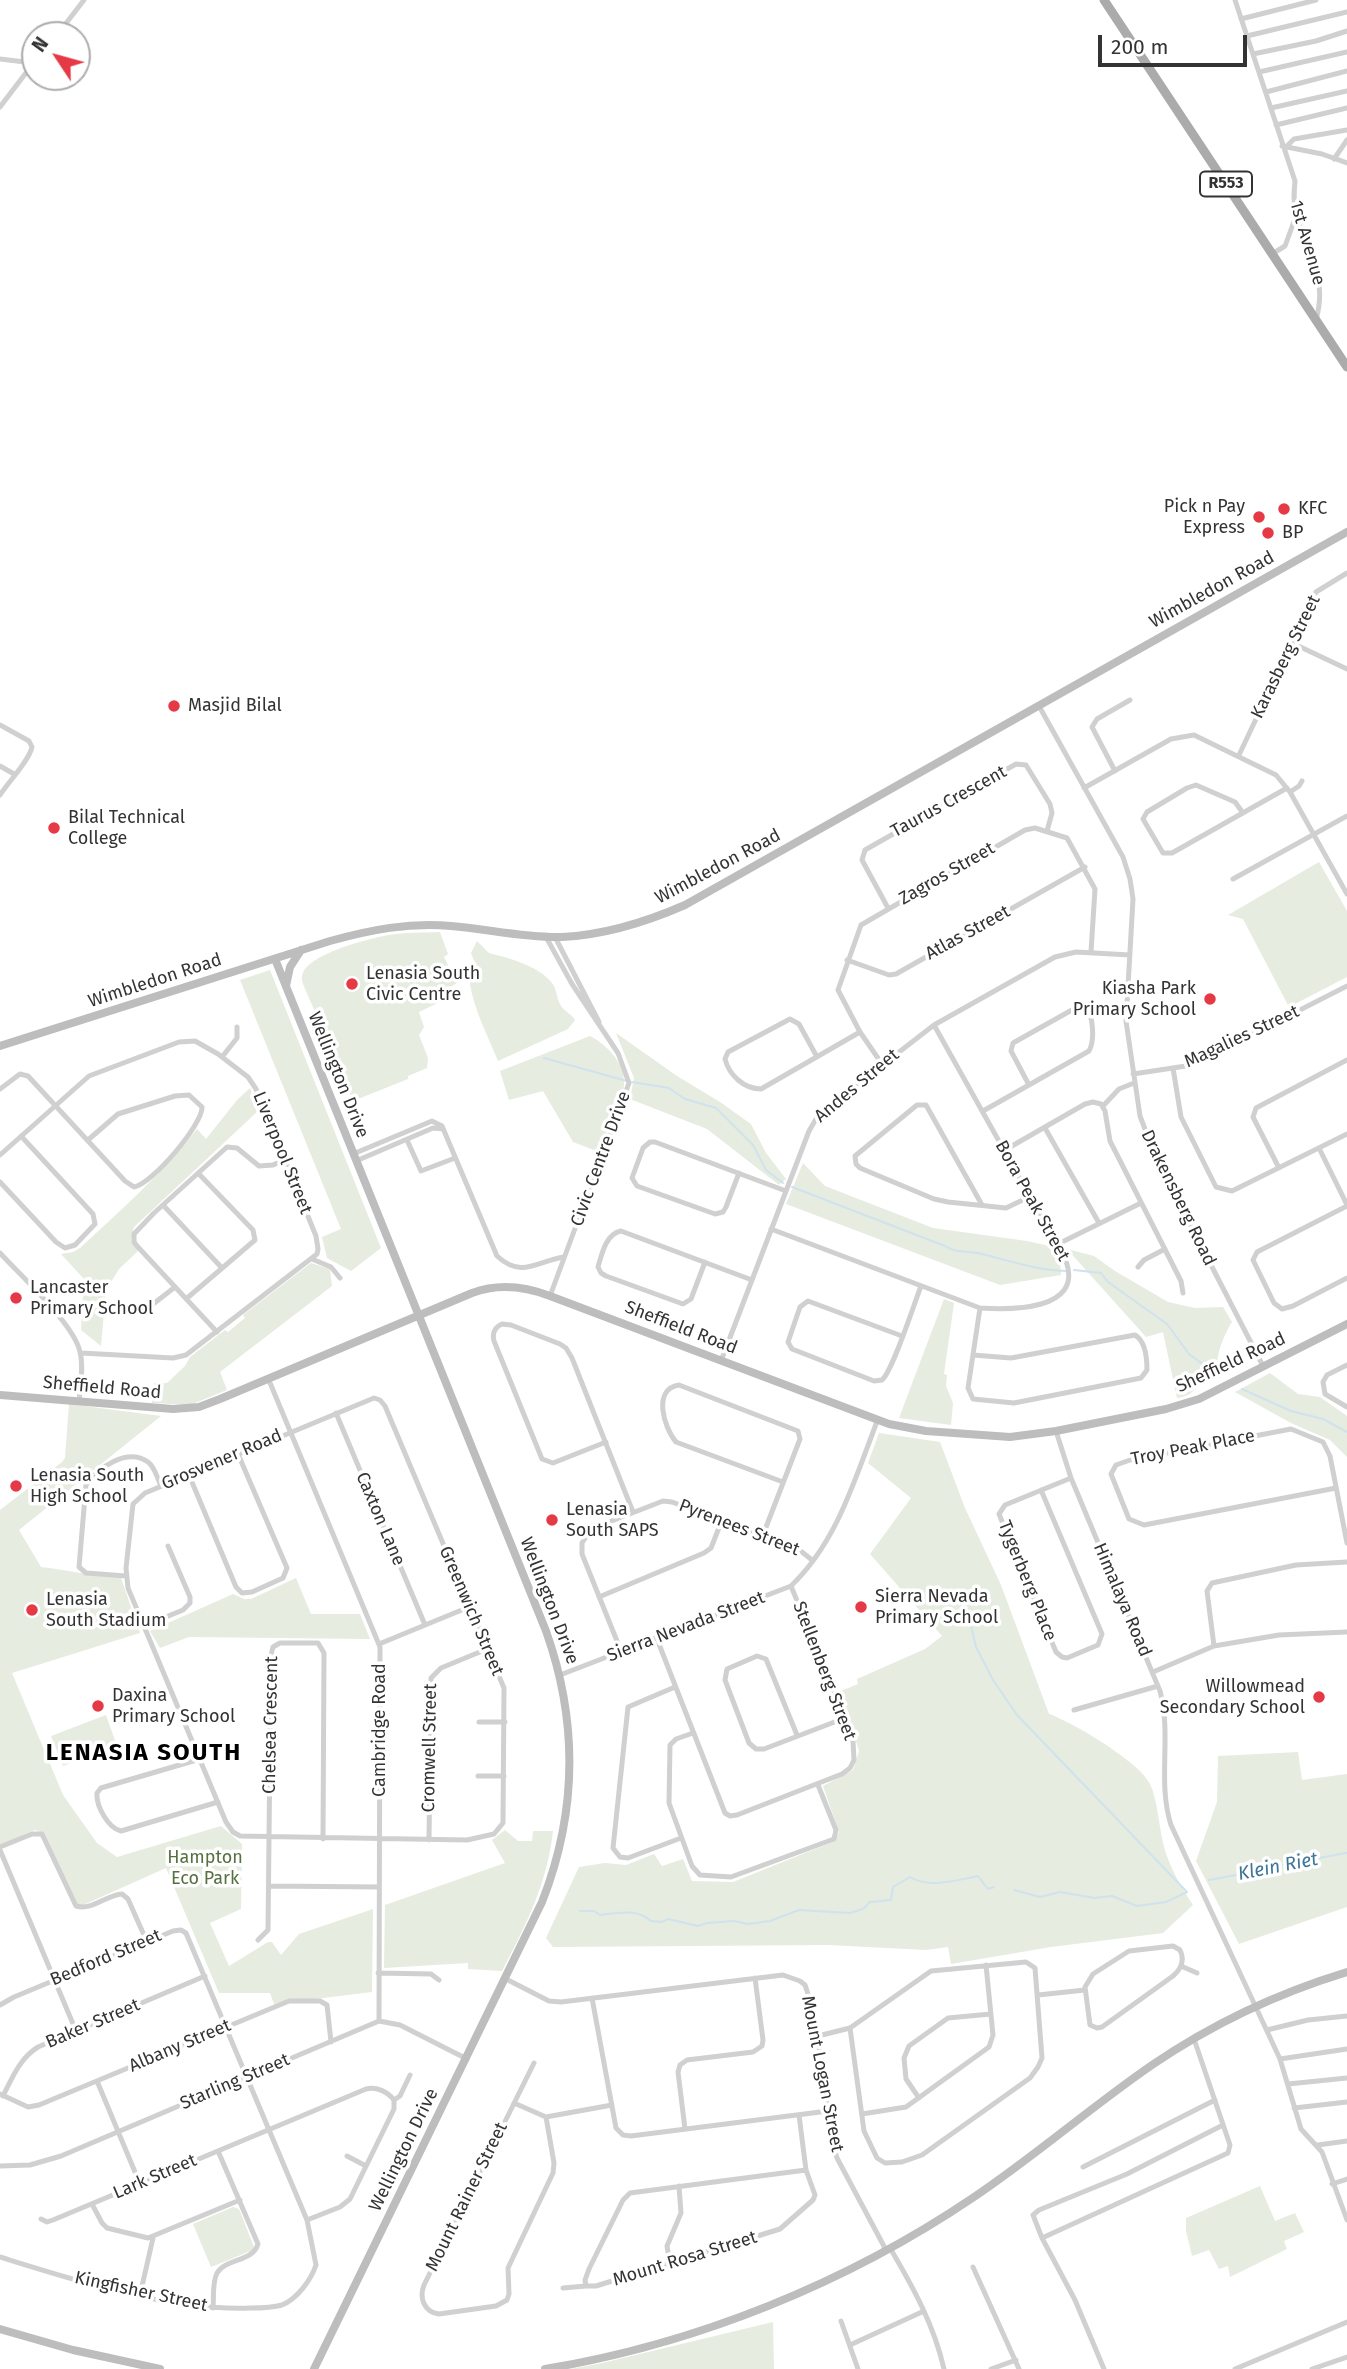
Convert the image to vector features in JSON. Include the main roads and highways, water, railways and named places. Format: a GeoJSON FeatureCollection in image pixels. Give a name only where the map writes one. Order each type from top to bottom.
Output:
{"type":"FeatureCollection","features":[{"type":"Feature","properties":{"kind":"main road","name":"R553"},"geometry":{"type":"LineString","coordinates":[[1104,0],[1347,368]]}},
{"type":"Feature","properties":{"kind":"waterway"},"geometry":{"type":"LineString","coordinates":[[544,1058],[627,1081]]}},
{"type":"Feature","properties":{"kind":"waterway"},"geometry":{"type":"LineString","coordinates":[[632,1082],[669,1088],[685,1099],[716,1108],[753,1145],[766,1170],[783,1183]]}},
{"type":"Feature","properties":{"kind":"waterway"},"geometry":{"type":"LineString","coordinates":[[792,1187],[953,1250],[978,1253],[1032,1267],[1066,1271]]}},
{"type":"Feature","properties":{"kind":"waterway"},"geometry":{"type":"LineString","coordinates":[[1074,1270],[1101,1273],[1108,1282],[1167,1324],[1189,1354],[1220,1377]]}},
{"type":"Feature","properties":{"kind":"waterway"},"geometry":{"type":"LineString","coordinates":[[1242,1389],[1291,1411],[1323,1419],[1347,1432]]}},
{"type":"Feature","properties":{"kind":"waterway"},"geometry":{"type":"LineString","coordinates":[[964,1595],[976,1647],[993,1680],[1017,1715],[1187,1892],[1166,1902],[1137,1906],[1112,1896],[1095,1898],[1060,1892],[1040,1897],[1014,1890]]}},
{"type":"Feature","properties":{"kind":"waterway","name":"Klein Riet"},"geometry":{"type":"LineString","coordinates":[[1209,1880],[1347,1853]]}},
{"type":"Feature","properties":{"kind":"waterway","name":"Klein Riet"},"geometry":{"type":"LineString","coordinates":[[580,1911],[594,1911],[600,1915],[633,1913],[651,1921],[662,1922],[668,1919],[698,1926],[734,1921],[748,1924],[770,1921],[799,1910],[850,1913],[863,1909],[870,1902],[891,1900],[893,1887],[910,1877],[934,1883],[978,1876],[988,1889],[994,1887]]}},
{"type":"Feature","properties":{"kind":"place","name":"KFC"},"geometry":{"type":"Point","coordinates":[1284,509]}},
{"type":"Feature","properties":{"kind":"place","name":"Pick n Pay Express"},"geometry":{"type":"Point","coordinates":[1259,517]}},
{"type":"Feature","properties":{"kind":"place","name":"BP"},"geometry":{"type":"Point","coordinates":[1268,533]}},
{"type":"Feature","properties":{"kind":"place","name":"Masjid Bilal"},"geometry":{"type":"Point","coordinates":[174,706]}},
{"type":"Feature","properties":{"kind":"place","name":"Bilal Technical College"},"geometry":{"type":"Point","coordinates":[54,828]}},
{"type":"Feature","properties":{"kind":"place","name":"Lenasia South Civic Centre"},"geometry":{"type":"Point","coordinates":[352,984]}},
{"type":"Feature","properties":{"kind":"place","name":"Kiasha Park Primary School"},"geometry":{"type":"Point","coordinates":[1210,999]}},
{"type":"Feature","properties":{"kind":"place","name":"Lancaster Primary School"},"geometry":{"type":"Point","coordinates":[16,1298]}},
{"type":"Feature","properties":{"kind":"place","name":"Lenasia South High School"},"geometry":{"type":"Point","coordinates":[16,1486]}},
{"type":"Feature","properties":{"kind":"place","name":"Lenasia South SAPS"},"geometry":{"type":"Point","coordinates":[552,1520]}},
{"type":"Feature","properties":{"kind":"place","name":"Sierra Nevada Primary School"},"geometry":{"type":"Point","coordinates":[861,1607]}},
{"type":"Feature","properties":{"kind":"place","name":"Lenasia South Stadium"},"geometry":{"type":"Point","coordinates":[32,1610]}},
{"type":"Feature","properties":{"kind":"place","name":"Willowmead Secondary School"},"geometry":{"type":"Point","coordinates":[1319,1697]}},
{"type":"Feature","properties":{"kind":"place","name":"Daxina Primary School"},"geometry":{"type":"Point","coordinates":[98,1706]}},
{"type":"Feature","properties":{"kind":"district","name":"LENASIA SOUTH"},"geometry":{"type":"Point","coordinates":[144,1753]}},
{"type":"Feature","properties":{"kind":"park label","name":"Hampton Eco Park"},"geometry":{"type":"Point","coordinates":[205,1868]}}]}
